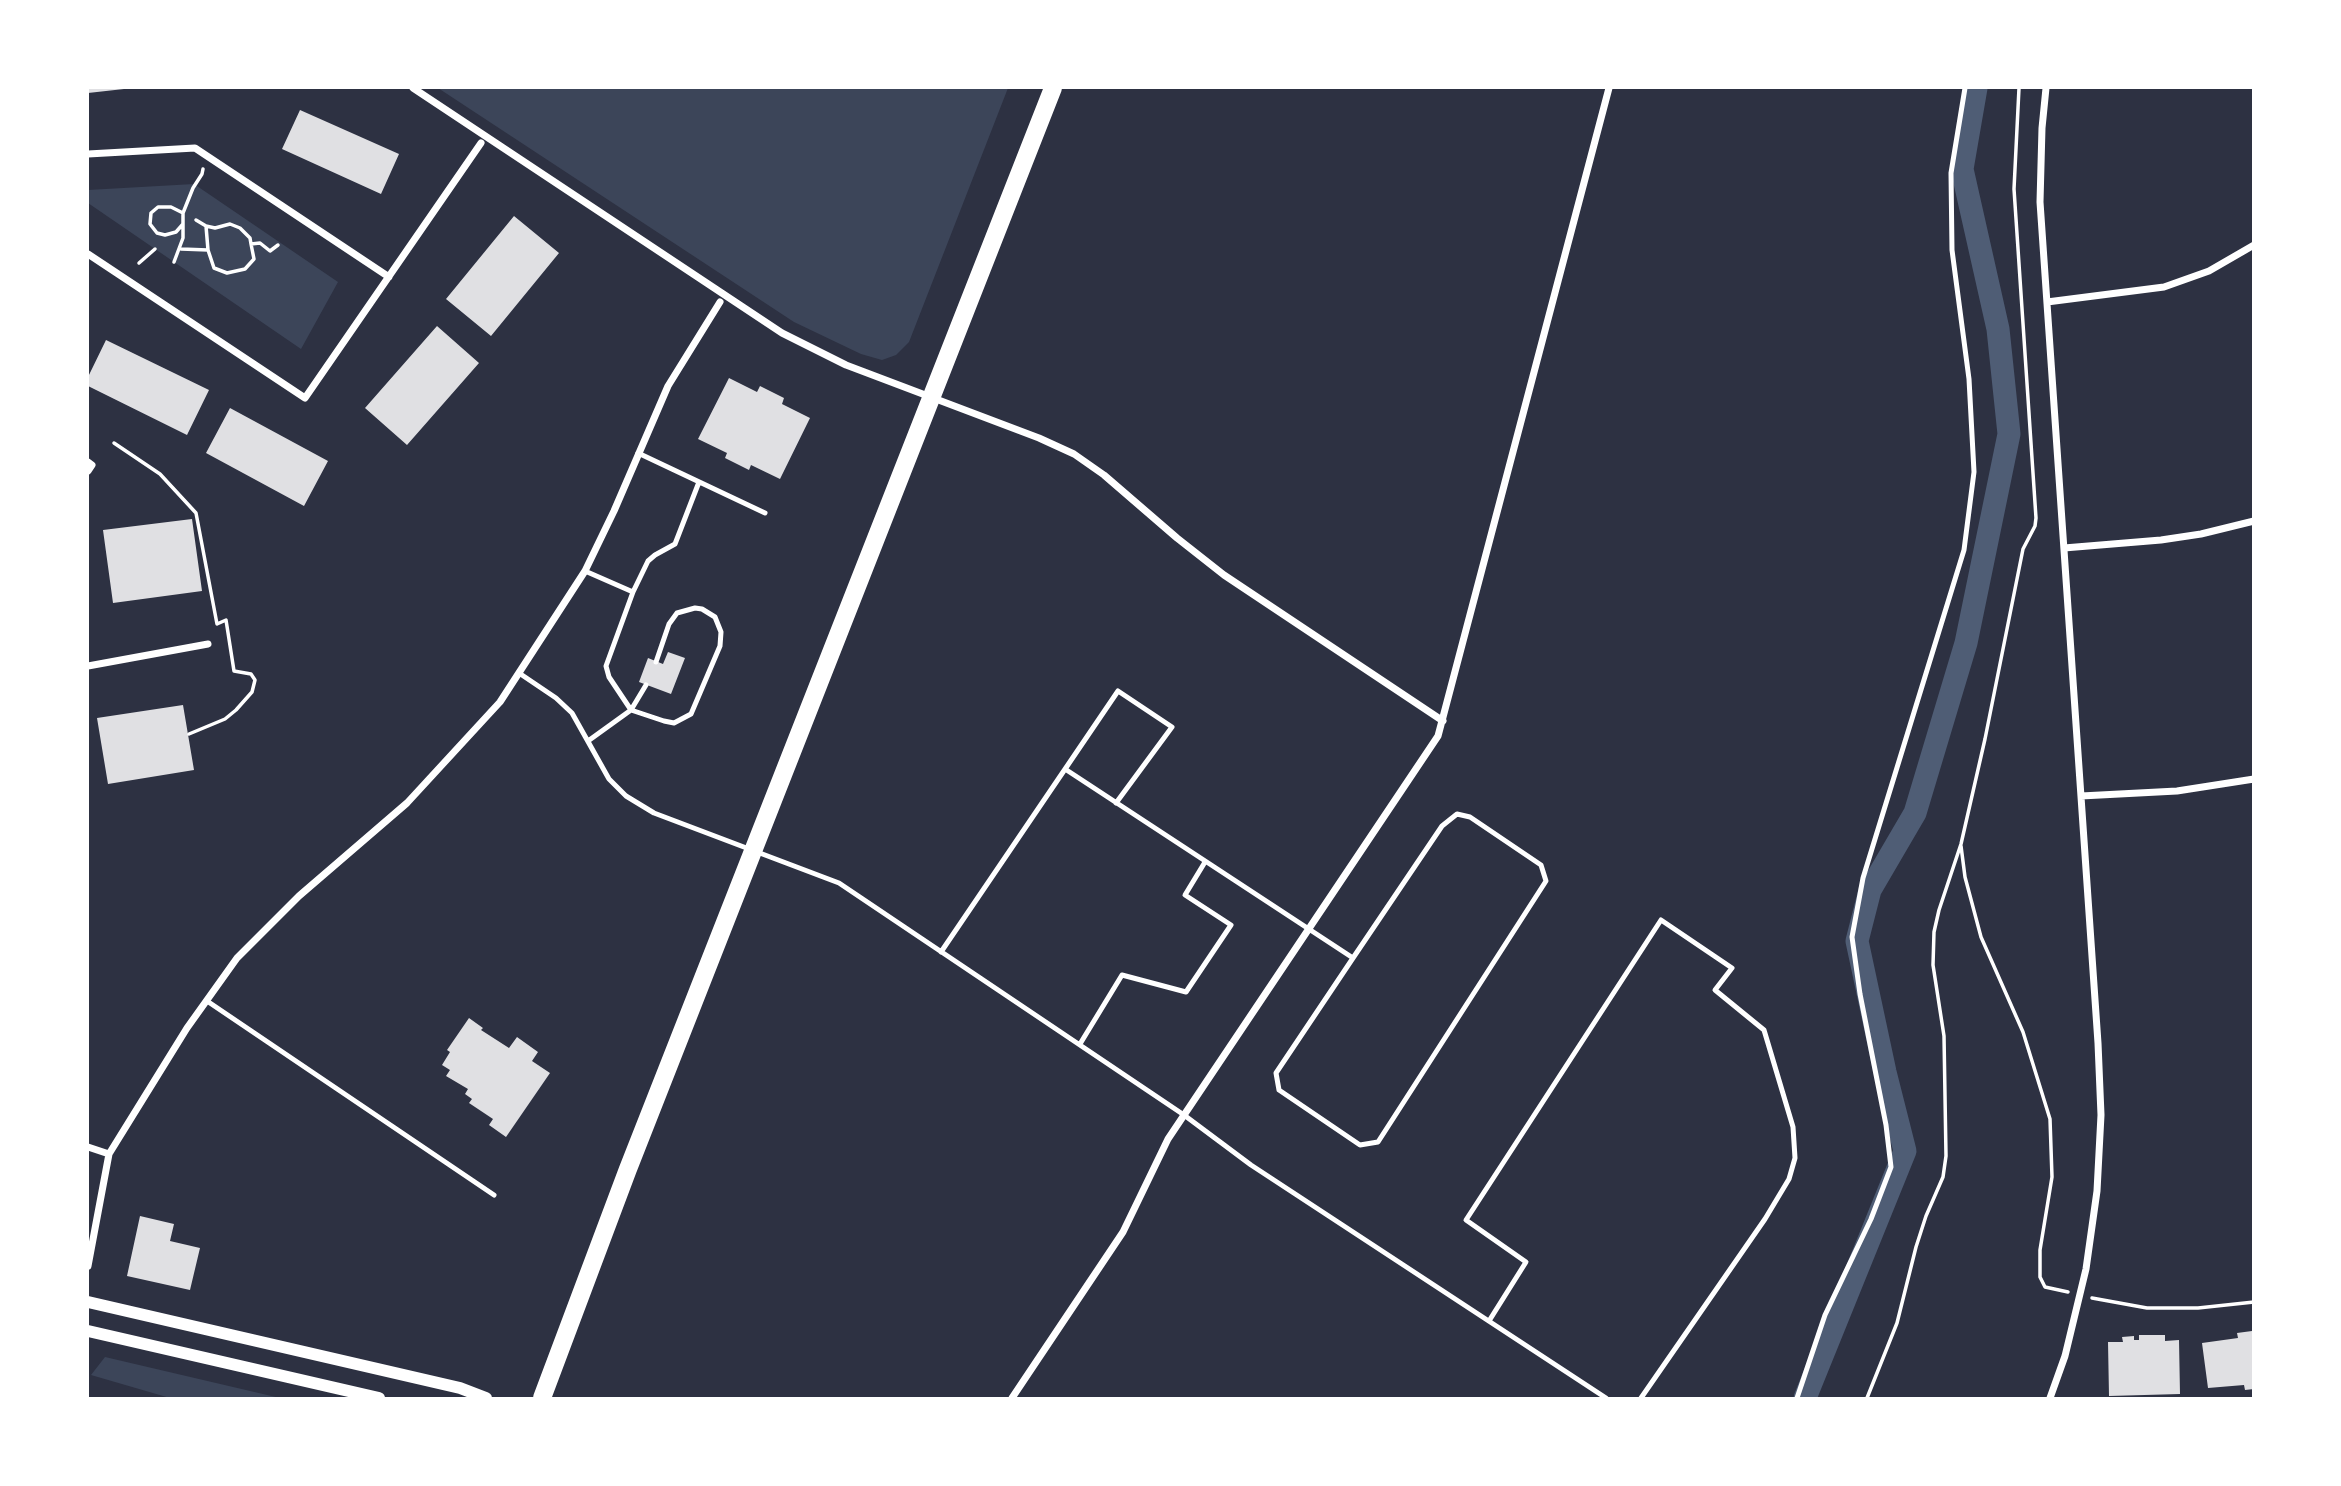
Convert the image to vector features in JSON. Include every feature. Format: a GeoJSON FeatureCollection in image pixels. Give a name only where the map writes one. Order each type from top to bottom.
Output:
{"type":"FeatureCollection","features":[{"type":"Feature","properties":{"kind":"main road"},"geometry":{"type":"LineString","coordinates":[[542,1398],[628,1169],[1053,88]]}},
{"type":"Feature","properties":{"kind":"street"},"geometry":{"type":"LineString","coordinates":[[413,88],[782,333],[846,365],[1057,445],[1090,464],[1224,575],[1443,721]]}},
{"type":"Feature","properties":{"kind":"street"},"geometry":{"type":"LineString","coordinates":[[1012,1398],[1123,1232],[1158,1158],[1184,1115],[1434,744],[1443,721],[1609,88]]}},
{"type":"Feature","properties":{"kind":"street"},"geometry":{"type":"LineString","coordinates":[[2046,88],[2040,175],[2101,1115],[2097,1191],[2080,1295],[2065,1356],[2050,1398]]}},
{"type":"Feature","properties":{"kind":"street"},"geometry":{"type":"LineString","coordinates":[[88,254],[305,398],[481,143]]}},
{"type":"Feature","properties":{"kind":"street"},"geometry":{"type":"LineString","coordinates":[[88,153],[195,148],[389,276]]}},
{"type":"Feature","properties":{"kind":"street"},"geometry":{"type":"LineString","coordinates":[[2047,302],[2164,286],[2209,271],[2253,245]]}},
{"type":"Feature","properties":{"kind":"street"},"geometry":{"type":"LineString","coordinates":[[88,1266],[109,1154],[187,1028],[237,958],[299,896],[407,803],[500,702],[585,571],[668,386],[720,302]]}},
{"type":"Feature","properties":{"kind":"street"},"geometry":{"type":"LineString","coordinates":[[2064,548],[2171,539],[2253,521]]}},
{"type":"Feature","properties":{"kind":"street"},"geometry":{"type":"LineString","coordinates":[[88,666],[208,644]]}},
{"type":"Feature","properties":{"kind":"street"},"geometry":{"type":"LineString","coordinates":[[2081,796],[2177,791],[2253,779]]}},
{"type":"Feature","properties":{"kind":"street"},"geometry":{"type":"LineString","coordinates":[[88,1147],[109,1154]]}},
{"type":"Feature","properties":{"kind":"street"},"geometry":{"type":"LineString","coordinates":[[88,1302],[460,1388],[486,1398]]}},
{"type":"Feature","properties":{"kind":"street"},"geometry":{"type":"LineString","coordinates":[[88,1331],[379,1398]]}},
{"type":"Feature","properties":{"kind":"lane"},"geometry":{"type":"LineString","coordinates":[[1797,1398],[1825,1315],[1871,1219],[1891,1167],[1852,937],[1863,878],[1964,550],[1973,472],[1969,379],[1952,250],[1951,186],[1965,88]]}},
{"type":"Feature","properties":{"kind":"lane"},"geometry":{"type":"LineString","coordinates":[[638,453],[765,513]]}},
{"type":"Feature","properties":{"kind":"lane"},"geometry":{"type":"LineString","coordinates":[[656,662],[669,624],[677,613],[688,608],[702,609],[710,613],[719,624],[720,646],[691,714],[674,723],[631,710],[609,677],[606,666],[633,592],[648,561],[675,544],[699,482]]}},
{"type":"Feature","properties":{"kind":"lane"},"geometry":{"type":"LineString","coordinates":[[585,571],[633,592]]}},
{"type":"Feature","properties":{"kind":"lane"},"geometry":{"type":"LineString","coordinates":[[519,673],[556,698],[572,713],[609,779],[626,796],[654,813],[839,883],[1184,1115],[1251,1165],[1606,1398]]}},
{"type":"Feature","properties":{"kind":"lane"},"geometry":{"type":"LineString","coordinates":[[588,741],[631,710],[646,685]]}},
{"type":"Feature","properties":{"kind":"lane"},"geometry":{"type":"LineString","coordinates":[[941,952],[1118,691],[1172,727],[1116,803]]}},
{"type":"Feature","properties":{"kind":"lane"},"geometry":{"type":"LineString","coordinates":[[1065,769],[1353,958]]}},
{"type":"Feature","properties":{"kind":"lane"},"geometry":{"type":"LineString","coordinates":[[1457,814],[1470,817],[1541,865],[1546,881],[1378,1142],[1360,1145],[1279,1090],[1276,1073],[1353,958],[1443,826],[1457,814]]}},
{"type":"Feature","properties":{"kind":"lane"},"geometry":{"type":"LineString","coordinates":[[1080,1044],[1122,975],[1186,992],[1231,925],[1185,895],[1205,862]]}},
{"type":"Feature","properties":{"kind":"lane"},"geometry":{"type":"LineString","coordinates":[[1489,1321],[1526,1262],[1466,1220],[1661,920],[1732,968],[1715,990],[1764,1030],[1793,1127],[1795,1158],[1789,1180],[1765,1219],[1641,1398]]}},
{"type":"Feature","properties":{"kind":"lane"},"geometry":{"type":"LineString","coordinates":[[207,1001],[494,1195]]}},
{"type":"Feature","properties":{"kind":"path"},"geometry":{"type":"LineString","coordinates":[[1867,1398],[1897,1323],[1916,1247],[1943,1177],[1947,1156],[1944,1036],[1933,965],[1934,943],[1939,910],[1961,844],[1985,739],[2022,549],[2035,526],[2036,518],[2014,189],[2019,88]]}},
{"type":"Feature","properties":{"kind":"path"},"geometry":{"type":"LineString","coordinates":[[174,262],[181,248],[183,214],[203,169]]}},
{"type":"Feature","properties":{"kind":"path"},"geometry":{"type":"LineString","coordinates":[[183,214],[171,207],[158,207],[151,213],[150,225],[157,233],[165,235],[176,232],[183,225]]}},
{"type":"Feature","properties":{"kind":"path"},"geometry":{"type":"LineString","coordinates":[[196,220],[215,228],[230,224],[245,232],[250,238],[254,259],[245,269],[227,273],[214,268],[208,250],[206,226]]}},
{"type":"Feature","properties":{"kind":"path"},"geometry":{"type":"LineString","coordinates":[[251,244],[261,243],[270,251],[278,245]]}},
{"type":"Feature","properties":{"kind":"path"},"geometry":{"type":"LineString","coordinates":[[181,248],[208,250]]}},
{"type":"Feature","properties":{"kind":"path"},"geometry":{"type":"LineString","coordinates":[[139,262],[155,249]]}},
{"type":"Feature","properties":{"kind":"path"},"geometry":{"type":"LineString","coordinates":[[114,443],[160,474],[196,513]]}},
{"type":"Feature","properties":{"kind":"path"},"geometry":{"type":"LineString","coordinates":[[1961,844],[1965,877],[1980,937],[2024,1032],[2050,1119],[2052,1177],[2040,1251],[2039,1277],[2045,1287],[2112,1303],[2147,1308],[2197,1308],[2253,1302]]}},
{"type":"Feature","properties":{"kind":"shaded area"},"geometry":{"type":"Polygon","coordinates":[[[438,88],[1008,88],[909,342],[896,355],[882,360],[861,354],[794,322],[438,88]]]}},
{"type":"Feature","properties":{"kind":"shaded area"},"geometry":{"type":"Polygon","coordinates":[[[194,184],[338,282],[301,349],[88,203],[88,190],[194,184]]]}},
{"type":"Feature","properties":{"kind":"shaded area"},"geometry":{"type":"Polygon","coordinates":[[[105,1357],[280,1398],[170,1398],[91,1375],[105,1357]]]}},
{"type":"Feature","properties":{"kind":"building"},"geometry":{"type":"Polygon","coordinates":[[[88,88],[124,88],[124,89],[88,93],[88,88]]]}},
{"type":"Feature","properties":{"kind":"building"},"geometry":{"type":"Polygon","coordinates":[[[300,110],[399,154],[381,194],[282,149],[300,110]]]}},
{"type":"Feature","properties":{"kind":"building"},"geometry":{"type":"Polygon","coordinates":[[[514,216],[559,253],[491,336],[446,299],[514,216]]]}},
{"type":"Feature","properties":{"kind":"building"},"geometry":{"type":"Polygon","coordinates":[[[437,326],[479,363],[407,445],[365,408],[437,326]]]}},
{"type":"Feature","properties":{"kind":"building"},"geometry":{"type":"Polygon","coordinates":[[[106,340],[209,390],[187,435],[88,386],[88,377],[106,340]]]}},
{"type":"Feature","properties":{"kind":"building"},"geometry":{"type":"Polygon","coordinates":[[[729,378],[757,392],[760,386],[784,398],[782,404],[810,418],[780,479],[751,465],[749,470],[725,458],[727,453],[698,439],[729,378]]]}},
{"type":"Feature","properties":{"kind":"building"},"geometry":{"type":"Polygon","coordinates":[[[230,408],[328,461],[304,506],[206,453],[230,408]]]}},
{"type":"Feature","properties":{"kind":"building"},"geometry":{"type":"Polygon","coordinates":[[[192,519],[202,591],[113,603],[103,530],[192,519]]]}},
{"type":"Feature","properties":{"kind":"building"},"geometry":{"type":"Polygon","coordinates":[[[668,652],[685,658],[671,694],[639,682],[648,658],[663,664],[668,652]]]}},
{"type":"Feature","properties":{"kind":"building"},"geometry":{"type":"Polygon","coordinates":[[[183,705],[194,770],[108,784],[97,718],[183,705]]]}},
{"type":"Feature","properties":{"kind":"building"},"geometry":{"type":"Polygon","coordinates":[[[469,1018],[483,1028],[481,1030],[509,1048],[517,1037],[538,1052],[532,1061],[550,1073],[506,1137],[489,1125],[493,1119],[469,1103],[472,1099],[465,1094],[468,1089],[446,1076],[450,1070],[442,1065],[450,1052],[447,1050],[469,1018]]]}},
{"type":"Feature","properties":{"kind":"building"},"geometry":{"type":"Polygon","coordinates":[[[140,1216],[174,1224],[170,1241],[200,1248],[190,1290],[127,1276],[140,1216]]]}},
{"type":"Feature","properties":{"kind":"building"},"geometry":{"type":"Polygon","coordinates":[[[2252,1331],[2254,1389],[2245,1390],[2244,1385],[2208,1388],[2202,1343],[2238,1338],[2237,1333],[2252,1331]]]}},
{"type":"Feature","properties":{"kind":"building"},"geometry":{"type":"Polygon","coordinates":[[[2139,1335],[2165,1335],[2165,1341],[2179,1340],[2180,1394],[2109,1396],[2108,1342],[2123,1342],[2122,1337],[2134,1336],[2134,1340],[2139,1340],[2139,1335]]]}},
{"type":"Feature","properties":{"kind":"waterway"},"geometry":{"type":"LineString","coordinates":[[1805,1398],[1905,1151],[1857,941],[1870,890],[1915,813],[1966,643],[2009,434],[1998,329],[1962,169],[1976,88]]}}]}
